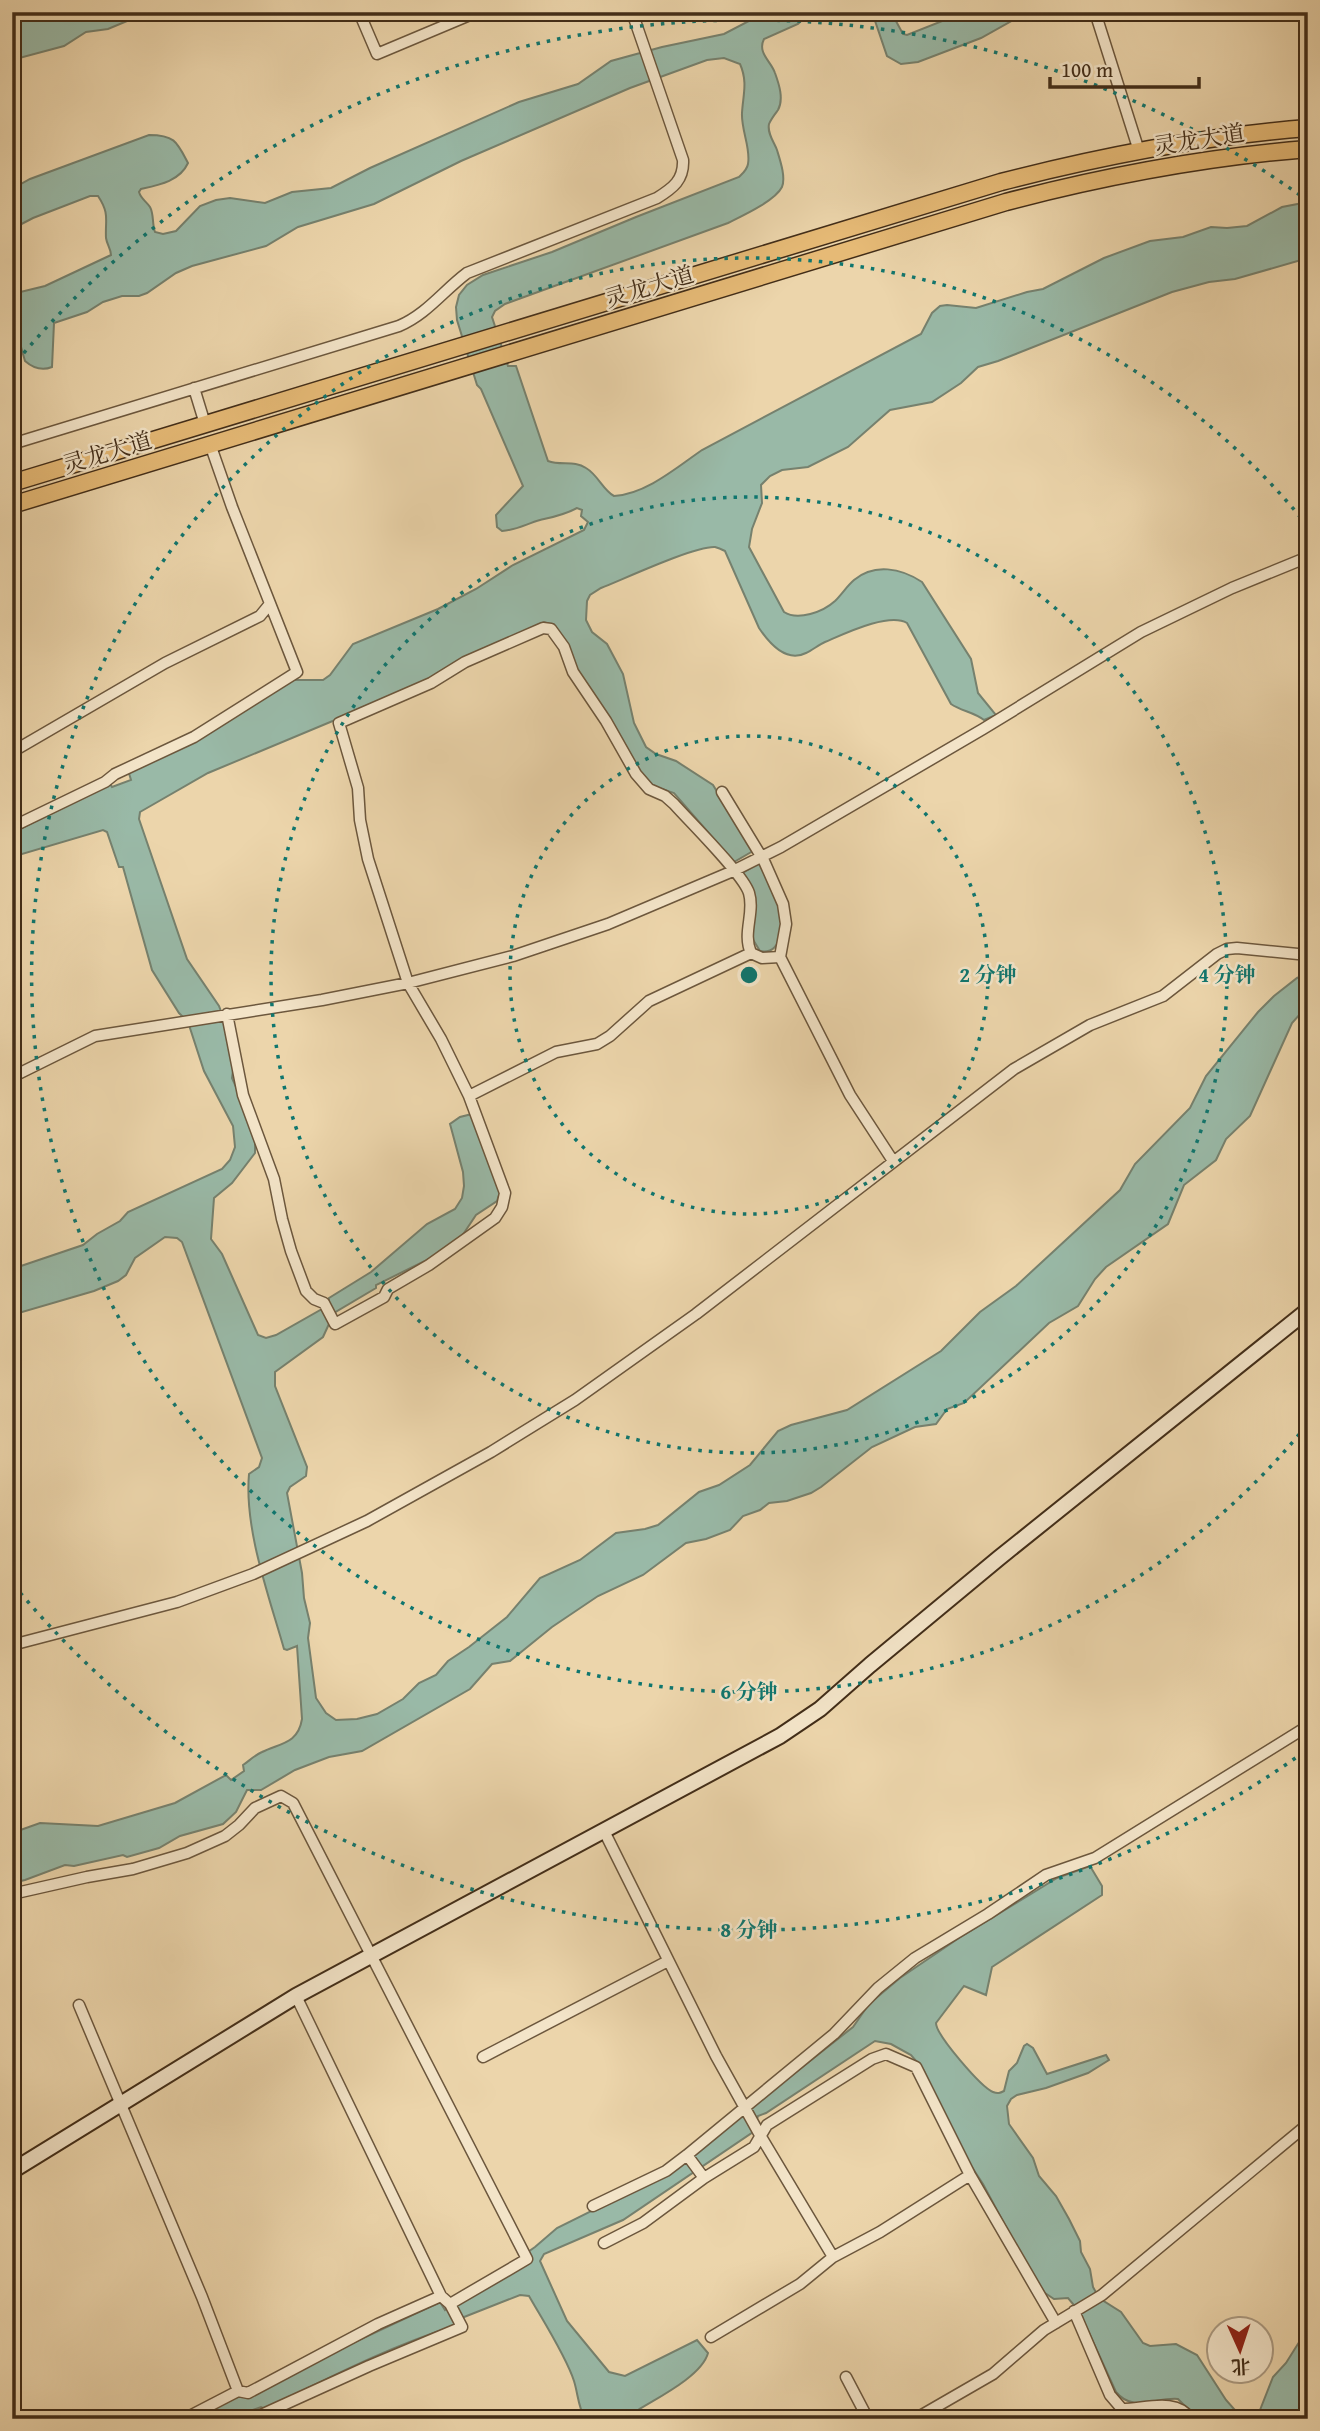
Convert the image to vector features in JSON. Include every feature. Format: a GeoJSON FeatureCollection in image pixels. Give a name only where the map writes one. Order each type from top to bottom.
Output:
{"type":"FeatureCollection","features":[{"type":"Feature","properties":{"kind":"main road","name":"灵龙大道"},"geometry":{"type":"LineString","coordinates":[[12,483],[977,189],[1060,167],[1139,151],[1240,134],[1308,128]]}},
{"type":"Feature","properties":{"kind":"main road","name":"灵龙大道"},"geometry":{"type":"LineString","coordinates":[[12,505],[792,266],[1041,193],[1181,164],[1308,149]]}},
{"type":"Feature","properties":{"kind":"street"},"geometry":{"type":"LineString","coordinates":[[359,12],[377,54],[477,12]]}},
{"type":"Feature","properties":{"kind":"street"},"geometry":{"type":"LineString","coordinates":[[12,444],[399,326],[426,311],[454,282],[467,273],[657,198],[671,190],[681,176],[683,160],[632,12]]}},
{"type":"Feature","properties":{"kind":"street"},"geometry":{"type":"LineString","coordinates":[[1095,12],[1139,151]]}},
{"type":"Feature","properties":{"kind":"street"},"geometry":{"type":"LineString","coordinates":[[194,388],[205,424]]}},
{"type":"Feature","properties":{"kind":"street"},"geometry":{"type":"LineString","coordinates":[[12,827],[194,737],[297,672],[210,444]]}},
{"type":"Feature","properties":{"kind":"street"},"geometry":{"type":"LineString","coordinates":[[12,1077],[95,1036],[322,1000],[408,983],[513,956],[566,939],[733,871],[781,847],[1141,632],[1232,588],[1308,557]]}},
{"type":"Feature","properties":{"kind":"street"},"geometry":{"type":"LineString","coordinates":[[12,752],[165,663],[260,616],[270,606]]}},
{"type":"Feature","properties":{"kind":"street"},"geometry":{"type":"LineString","coordinates":[[225,1014],[243,1095],[274,1179],[282,1219],[306,1291],[314,1299],[324,1303],[335,1324],[384,1297],[388,1289],[449,1252],[491,1222],[499,1212],[505,1193],[469,1096],[441,1039],[408,983],[368,859],[360,820],[358,789],[339,723],[431,683],[465,662],[531,631],[547,628],[554,631],[564,647],[573,672],[643,784],[674,804],[748,892],[750,904],[746,935],[751,953]]}},
{"type":"Feature","properties":{"kind":"street"},"geometry":{"type":"LineString","coordinates":[[722,792],[761,856],[785,910],[786,924],[780,957],[850,1095],[892,1161]]}},
{"type":"Feature","properties":{"kind":"street"},"geometry":{"type":"LineString","coordinates":[[12,1646],[177,1602],[253,1574],[367,1521],[491,1452],[575,1400],[696,1314],[964,1106],[1034,1057],[1090,1025],[1163,996],[1222,951],[1237,948],[1308,955]]}},
{"type":"Feature","properties":{"kind":"street"},"geometry":{"type":"LineString","coordinates":[[469,1096],[556,1052],[589,1047],[604,1041],[649,1001],[751,953],[762,958],[780,957]]}},
{"type":"Feature","properties":{"kind":"street"},"geometry":{"type":"LineString","coordinates":[[12,2171],[296,1996],[779,1735],[820,1709],[999,1558],[1308,1310]]}},
{"type":"Feature","properties":{"kind":"street"},"geometry":{"type":"LineString","coordinates":[[593,2206],[666,2171],[687,2155],[834,2035],[878,1988],[915,1958],[1046,1875],[1095,1858],[1308,1726]]}},
{"type":"Feature","properties":{"kind":"street"},"geometry":{"type":"LineString","coordinates":[[12,1894],[133,1870],[187,1853],[225,1836],[255,1808],[281,1796],[293,1803],[527,2259],[450,2304]]}},
{"type":"Feature","properties":{"kind":"street"},"geometry":{"type":"LineString","coordinates":[[604,1830],[716,2056],[833,2257]]}},
{"type":"Feature","properties":{"kind":"street"},"geometry":{"type":"LineString","coordinates":[[484,2057],[668,1961]]}},
{"type":"Feature","properties":{"kind":"street"},"geometry":{"type":"LineString","coordinates":[[260,2419],[261,2415],[462,2327],[450,2304],[441,2296],[296,1996]]}},
{"type":"Feature","properties":{"kind":"street"},"geometry":{"type":"LineString","coordinates":[[79,2005],[238,2391]]}},
{"type":"Feature","properties":{"kind":"street"},"geometry":{"type":"LineString","coordinates":[[604,2243],[643,2222],[704,2178],[754,2147],[767,2125],[872,2059],[886,2054],[916,2067],[970,2175],[1056,2323]]}},
{"type":"Feature","properties":{"kind":"street"},"geometry":{"type":"LineString","coordinates":[[915,2419],[993,2374],[1056,2323],[1101,2295],[1308,2124]]}},
{"type":"Feature","properties":{"kind":"street"},"geometry":{"type":"LineString","coordinates":[[687,2155],[704,2178]]}},
{"type":"Feature","properties":{"kind":"street"},"geometry":{"type":"LineString","coordinates":[[711,2337],[800,2284],[833,2257],[880,2232],[970,2175]]}},
{"type":"Feature","properties":{"kind":"street"},"geometry":{"type":"LineString","coordinates":[[184,2419],[238,2391],[248,2393],[378,2324],[441,2296]]}},
{"type":"Feature","properties":{"kind":"street"},"geometry":{"type":"LineString","coordinates":[[1074,2311],[1110,2395],[1122,2409],[1174,2406],[1187,2413],[1191,2419]]}},
{"type":"Feature","properties":{"kind":"street"},"geometry":{"type":"LineString","coordinates":[[846,2377],[868,2419]]}},
{"type":"Feature","properties":{"kind":"shaded area"},"geometry":{"type":"Polygon","coordinates":[[[12,12],[162,12],[139,16],[108,29],[86,32],[64,46],[12,60],[12,12]]]}},
{"type":"Feature","properties":{"kind":"shaded area"},"geometry":{"type":"Polygon","coordinates":[[[766,12],[811,12],[798,24],[764,39],[762,44],[763,53],[775,73],[781,101],[769,127],[783,174],[782,187],[773,198],[728,223],[505,304],[495,311],[492,317],[508,366],[516,366],[548,461],[577,464],[586,468],[614,496],[649,485],[702,450],[921,334],[932,313],[940,306],[976,308],[1043,289],[1104,258],[1150,241],[1183,237],[1211,227],[1247,226],[1282,207],[1308,202],[1308,258],[1235,279],[1209,282],[1172,292],[978,367],[961,383],[932,402],[890,410],[848,447],[808,467],[782,470],[761,485],[762,503],[752,529],[749,547],[784,612],[796,616],[824,609],[854,580],[870,571],[888,569],[914,577],[922,582],[971,659],[978,693],[996,715],[984,720],[951,704],[907,623],[899,620],[866,625],[799,655],[779,650],[759,628],[725,551],[716,547],[676,557],[590,595],[586,620],[592,632],[607,644],[623,674],[634,723],[646,747],[656,754],[676,761],[713,785],[753,851],[734,862],[674,793],[650,785],[643,779],[579,673],[567,646],[553,625],[544,622],[466,658],[426,682],[208,773],[140,812],[139,819],[187,959],[219,1006],[226,1025],[234,1063],[232,1078],[251,1120],[255,1153],[232,1183],[214,1198],[211,1239],[222,1254],[258,1335],[266,1338],[276,1335],[329,1305],[329,1298],[371,1272],[427,1224],[455,1209],[462,1198],[464,1186],[463,1172],[450,1124],[460,1117],[472,1114],[500,1192],[497,1201],[476,1215],[460,1239],[431,1258],[376,1285],[376,1288],[334,1313],[323,1337],[275,1372],[275,1386],[307,1467],[306,1476],[290,1487],[287,1493],[310,1623],[308,1638],[316,1698],[326,1713],[336,1720],[357,1719],[377,1714],[403,1699],[419,1683],[436,1675],[448,1661],[507,1617],[540,1578],[580,1560],[616,1533],[658,1525],[699,1492],[719,1485],[750,1465],[778,1431],[847,1410],[941,1351],[980,1312],[1016,1286],[1120,1190],[1135,1164],[1190,1108],[1206,1076],[1258,1012],[1297,978],[1308,974],[1308,1010],[1292,1023],[1250,1116],[1226,1139],[1216,1160],[1184,1185],[1168,1224],[1106,1267],[1078,1306],[1049,1323],[964,1403],[947,1409],[936,1424],[915,1427],[872,1447],[811,1493],[787,1501],[769,1503],[760,1510],[743,1516],[730,1530],[686,1543],[643,1575],[598,1596],[552,1627],[510,1661],[492,1664],[470,1689],[362,1751],[329,1757],[295,1770],[261,1790],[247,1790],[236,1812],[223,1824],[180,1836],[159,1848],[127,1857],[123,1855],[74,1866],[65,1865],[12,1883],[12,1833],[40,1823],[98,1826],[175,1803],[226,1775],[231,1780],[244,1771],[243,1765],[254,1756],[292,1738],[302,1719],[297,1646],[284,1649],[259,1562],[250,1517],[249,1474],[259,1467],[262,1458],[182,1242],[177,1238],[165,1237],[135,1258],[126,1275],[118,1281],[94,1291],[12,1315],[12,1269],[83,1245],[120,1221],[128,1212],[222,1169],[230,1160],[235,1147],[233,1126],[204,1071],[188,1022],[179,1013],[152,970],[123,867],[119,867],[107,832],[103,830],[12,857],[12,833],[110,784],[112,787],[131,780],[128,770],[292,680],[323,680],[330,675],[353,644],[438,609],[513,565],[584,530],[588,522],[581,516],[582,510],[577,508],[512,529],[502,531],[497,527],[496,515],[523,486],[477,385],[457,320],[459,295],[467,285],[483,275],[552,252],[739,177],[747,168],[749,158],[742,119],[744,77],[740,64],[724,58],[707,60],[630,88],[461,161],[374,204],[298,227],[266,246],[192,266],[139,296],[122,296],[103,302],[87,312],[54,323],[52,367],[45,369],[34,367],[25,361],[19,340],[12,334],[12,294],[45,286],[111,255],[106,238],[106,212],[98,196],[90,196],[12,229],[12,189],[30,179],[149,135],[165,136],[178,145],[188,163],[174,178],[139,192],[151,210],[155,232],[163,234],[176,231],[200,206],[216,200],[230,198],[265,203],[292,192],[331,188],[519,102],[578,84],[611,61],[724,34],[766,12]]]}},
{"type":"Feature","properties":{"kind":"shaded area"},"geometry":{"type":"Polygon","coordinates":[[[872,12],[891,12],[903,34],[907,35],[965,12],[1066,12],[1017,18],[981,38],[918,62],[901,64],[887,56],[872,12]]]}},
{"type":"Feature","properties":{"kind":"shaded area"},"geometry":{"type":"Polygon","coordinates":[[[759,863],[775,894],[781,914],[779,941],[768,951],[760,951],[752,938],[741,874],[759,863]]]}},
{"type":"Feature","properties":{"kind":"shaded area"},"geometry":{"type":"Polygon","coordinates":[[[1090,1866],[1102,1886],[1102,1895],[992,1967],[986,1995],[964,1986],[936,2023],[938,2029],[970,2071],[996,2093],[1004,2091],[1009,2071],[1017,2063],[1027,2044],[1033,2048],[1047,2074],[1106,2055],[1109,2060],[1088,2073],[1017,2095],[1007,2106],[1009,2124],[1033,2158],[1039,2176],[1056,2196],[1080,2241],[1081,2252],[1090,2269],[1093,2287],[1099,2298],[1121,2312],[1143,2343],[1150,2346],[1176,2344],[1197,2355],[1204,2366],[1204,2386],[1217,2386],[1241,2417],[1252,2417],[1260,2410],[1269,2386],[1274,2386],[1274,2376],[1286,2363],[1308,2328],[1308,2419],[1198,2419],[1178,2399],[1137,2403],[1130,2402],[1116,2392],[1079,2311],[1068,2298],[1054,2299],[1045,2293],[1032,2276],[983,2184],[962,2152],[923,2069],[911,2055],[891,2044],[875,2041],[758,2116],[753,2132],[623,2220],[544,2254],[540,2261],[567,2321],[609,2372],[625,2376],[697,2340],[708,2353],[704,2362],[688,2378],[638,2410],[640,2419],[585,2419],[574,2381],[560,2349],[529,2296],[520,2295],[454,2321],[454,2326],[381,2354],[265,2409],[261,2407],[250,2411],[250,2419],[190,2419],[230,2398],[254,2395],[325,2356],[440,2302],[445,2310],[535,2247],[557,2228],[668,2173],[853,2027],[869,2004],[900,1978],[1057,1878],[1090,1866]]]}}]}
